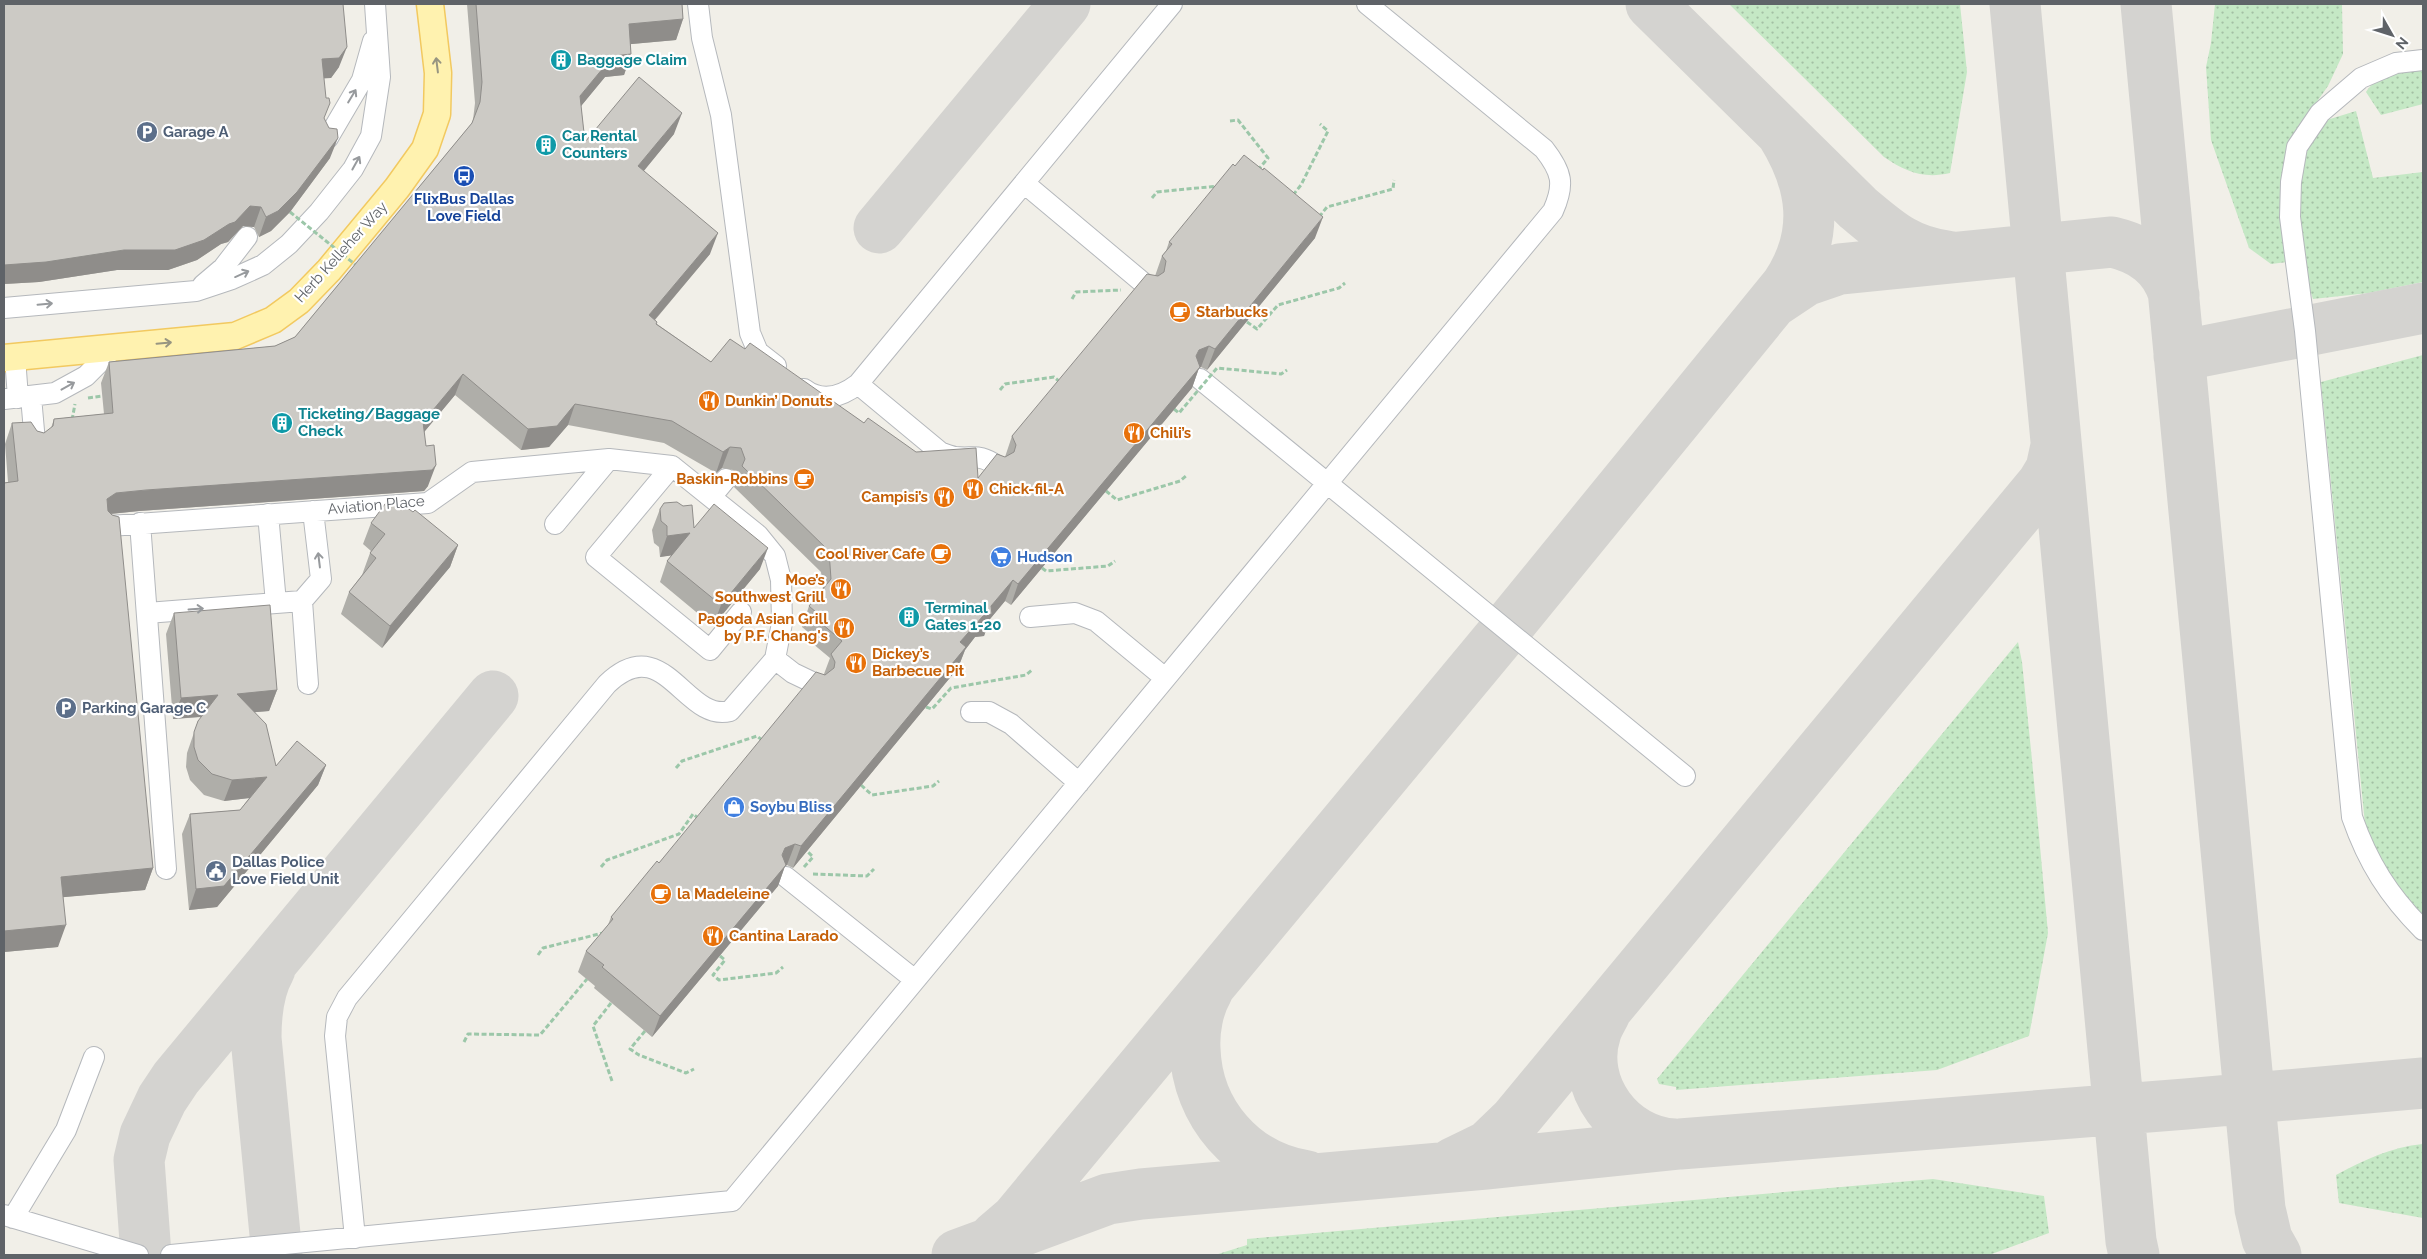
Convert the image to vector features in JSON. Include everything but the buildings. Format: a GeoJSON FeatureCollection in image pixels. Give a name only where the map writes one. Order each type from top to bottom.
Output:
{"type":"FeatureCollection","features":[{"type":"Feature","properties":{"kind":"main road","name":"Herb Kelleher Way"},"geometry":{"type":"LineString","coordinates":[[9,357],[235,336],[273,320],[299,301],[329,270],[397,188],[425,149],[437,114],[438,74],[430,4]]}},
{"type":"Feature","properties":{"kind":"lane"},"geometry":{"type":"LineString","coordinates":[[4,308],[196,291],[263,265],[289,244],[313,219],[354,169],[371,136],[380,77],[375,4]]}},
{"type":"Feature","properties":{"kind":"lane"},"geometry":{"type":"LineString","coordinates":[[698,4],[702,38],[722,115],[750,333],[758,352],[794,391],[829,398],[848,392],[858,384],[1172,4]]}},
{"type":"Feature","properties":{"kind":"lane"},"geometry":{"type":"LineString","coordinates":[[171,1255],[732,1201],[1553,211],[1560,195],[1561,180],[1555,164],[1544,149],[1367,4]]}},
{"type":"Feature","properties":{"kind":"lane"},"geometry":{"type":"LineString","coordinates":[[328,138],[362,80],[376,29]]}},
{"type":"Feature","properties":{"kind":"lane"},"geometry":{"type":"LineString","coordinates":[[2423,60],[2396,63],[2361,78],[2320,113],[2298,147],[2291,182],[2290,217],[2305,331],[2352,818],[2363,849],[2385,886],[2404,911],[2423,930]]}},
{"type":"Feature","properties":{"kind":"lane"},"geometry":{"type":"LineString","coordinates":[[1024,183],[1138,288]]}},
{"type":"Feature","properties":{"kind":"lane"},"geometry":{"type":"LineString","coordinates":[[196,291],[222,268],[247,237]]}},
{"type":"Feature","properties":{"kind":"lane"},"geometry":{"type":"LineString","coordinates":[[18,398],[55,394],[86,376],[115,347]]}},
{"type":"Feature","properties":{"kind":"lane"},"geometry":{"type":"LineString","coordinates":[[9,357],[18,398],[35,442]]}},
{"type":"Feature","properties":{"kind":"lane"},"geometry":{"type":"LineString","coordinates":[[1200,379],[1685,776]]}},
{"type":"Feature","properties":{"kind":"lane"},"geometry":{"type":"LineString","coordinates":[[858,384],[940,452],[955,457],[976,456],[988,459],[997,466]]}},
{"type":"Feature","properties":{"kind":"lane"},"geometry":{"type":"LineString","coordinates":[[554,524],[608,459]]}},
{"type":"Feature","properties":{"kind":"lane","name":"Aviation Place"},"geometry":{"type":"LineString","coordinates":[[110,526],[428,503],[472,472],[608,459],[672,466]]}},
{"type":"Feature","properties":{"kind":"lane"},"geometry":{"type":"LineString","coordinates":[[355,1238],[336,1036],[337,1017],[347,998],[607,684],[620,672],[636,666],[654,670],[669,678],[704,707],[720,714],[730,711],[775,659],[782,623],[781,580],[774,556],[758,535],[712,496],[672,466],[596,557],[710,650],[741,612]]}},
{"type":"Feature","properties":{"kind":"lane"},"geometry":{"type":"LineString","coordinates":[[712,496],[726,479]]}},
{"type":"Feature","properties":{"kind":"lane"},"geometry":{"type":"LineString","coordinates":[[147,613],[302,601],[321,579],[313,511]]}},
{"type":"Feature","properties":{"kind":"lane"},"geometry":{"type":"LineString","coordinates":[[268,514],[276,603]]}},
{"type":"Feature","properties":{"kind":"lane"},"geometry":{"type":"LineString","coordinates":[[140,523],[166,869]]}},
{"type":"Feature","properties":{"kind":"lane"},"geometry":{"type":"LineString","coordinates":[[302,601],[308,684]]}},
{"type":"Feature","properties":{"kind":"lane"},"geometry":{"type":"LineString","coordinates":[[1030,617],[1075,613],[1096,621],[1165,678]]}},
{"type":"Feature","properties":{"kind":"lane"},"geometry":{"type":"LineString","coordinates":[[775,659],[793,673],[816,684]]}},
{"type":"Feature","properties":{"kind":"lane"},"geometry":{"type":"LineString","coordinates":[[971,712],[989,712],[1011,724],[1079,783]]}},
{"type":"Feature","properties":{"kind":"lane"},"geometry":{"type":"LineString","coordinates":[[786,876],[915,980]]}},
{"type":"Feature","properties":{"kind":"lane"},"geometry":{"type":"LineString","coordinates":[[94,1057],[66,1130],[8,1217],[138,1255]]}},
{"type":"Feature","properties":{"kind":"path"},"geometry":{"type":"LineString","coordinates":[[1230,121],[1238,120],[1268,158],[1257,171]]}},
{"type":"Feature","properties":{"kind":"path"},"geometry":{"type":"LineString","coordinates":[[1291,197],[1301,185],[1328,131],[1320,124]]}},
{"type":"Feature","properties":{"kind":"path"},"geometry":{"type":"LineString","coordinates":[[1318,219],[1328,207],[1393,189],[1394,180]]}},
{"type":"Feature","properties":{"kind":"path"},"geometry":{"type":"LineString","coordinates":[[1152,198],[1157,192],[1219,186],[1223,189]]}},
{"type":"Feature","properties":{"kind":"path"},"geometry":{"type":"LineString","coordinates":[[290,212],[359,268]]}},
{"type":"Feature","properties":{"kind":"path"},"geometry":{"type":"LineString","coordinates":[[1247,322],[1257,330],[1278,305],[1339,288],[1345,283]]}},
{"type":"Feature","properties":{"kind":"path"},"geometry":{"type":"LineString","coordinates":[[1072,299],[1076,292],[1138,288]]}},
{"type":"Feature","properties":{"kind":"path"},"geometry":{"type":"LineString","coordinates":[[1174,409],[1179,413],[1217,368],[1281,374],[1287,370]]}},
{"type":"Feature","properties":{"kind":"path"},"geometry":{"type":"LineString","coordinates":[[1000,390],[1005,384],[1054,377],[1060,382],[1054,388]]}},
{"type":"Feature","properties":{"kind":"path"},"geometry":{"type":"LineString","coordinates":[[72,422],[76,398]]}},
{"type":"Feature","properties":{"kind":"path"},"geometry":{"type":"LineString","coordinates":[[1106,491],[1116,500],[1180,481],[1186,476]]}},
{"type":"Feature","properties":{"kind":"path"},"geometry":{"type":"LineString","coordinates":[[1042,568],[1046,571],[1108,566],[1115,561]]}},
{"type":"Feature","properties":{"kind":"path"},"geometry":{"type":"LineString","coordinates":[[926,707],[932,709],[951,688],[1026,675],[1032,670]]}},
{"type":"Feature","properties":{"kind":"path"},"geometry":{"type":"LineString","coordinates":[[676,768],[682,762],[757,736],[767,744]]}},
{"type":"Feature","properties":{"kind":"path"},"geometry":{"type":"LineString","coordinates":[[861,785],[872,795],[933,786],[939,781]]}},
{"type":"Feature","properties":{"kind":"path"},"geometry":{"type":"LineString","coordinates":[[601,867],[607,860],[678,834],[693,814],[703,822]]}},
{"type":"Feature","properties":{"kind":"path"},"geometry":{"type":"LineString","coordinates":[[807,851],[813,857],[802,870],[807,873],[867,876],[874,869]]}},
{"type":"Feature","properties":{"kind":"path"},"geometry":{"type":"LineString","coordinates":[[538,955],[543,948],[602,932],[605,935]]}},
{"type":"Feature","properties":{"kind":"path"},"geometry":{"type":"LineString","coordinates":[[720,956],[726,960],[713,975],[719,980],[776,973],[783,967]]}},
{"type":"Feature","properties":{"kind":"path"},"geometry":{"type":"LineString","coordinates":[[464,1042],[468,1034],[540,1035],[587,979]]}},
{"type":"Feature","properties":{"kind":"path"},"geometry":{"type":"LineString","coordinates":[[612,1003],[593,1026],[612,1081]]}},
{"type":"Feature","properties":{"kind":"path"},"geometry":{"type":"LineString","coordinates":[[645,1031],[630,1049],[638,1055],[686,1073],[694,1069]]}},
{"type":"Feature","properties":{"kind":"green space"},"geometry":{"type":"Polygon","coordinates":[[[1729,4],[1960,4],[1967,72],[1950,173],[1923,175],[1900,167],[1884,157],[1729,4]]]}},
{"type":"Feature","properties":{"kind":"green space"},"geometry":{"type":"Polygon","coordinates":[[[2215,4],[2342,4],[2343,54],[2328,86],[2304,120],[2287,262],[2271,264],[2249,248],[2211,140],[2206,67],[2211,43],[2215,4]]]}},
{"type":"Feature","properties":{"kind":"green space"},"geometry":{"type":"Polygon","coordinates":[[[2423,68],[2423,104],[2381,115],[2366,92],[2371,86],[2391,74],[2423,68]]]}},
{"type":"Feature","properties":{"kind":"green space"},"geometry":{"type":"Polygon","coordinates":[[[2356,111],[2373,178],[2423,172],[2423,282],[2369,293],[2313,299],[2302,267],[2295,193],[2303,156],[2317,123],[2356,111]]]}},
{"type":"Feature","properties":{"kind":"green space"},"geometry":{"type":"Polygon","coordinates":[[[2423,355],[2423,917],[2388,874],[2365,824],[2321,382],[2423,355]]]}},
{"type":"Feature","properties":{"kind":"green space"},"geometry":{"type":"Polygon","coordinates":[[[2018,642],[2022,662],[2048,933],[2029,1036],[1937,1070],[1676,1090],[1676,1087],[1659,1084],[1657,1079],[2018,642]]]}},
{"type":"Feature","properties":{"kind":"green space"},"geometry":{"type":"Polygon","coordinates":[[[2423,1144],[2423,1218],[2339,1203],[2336,1175],[2378,1155],[2400,1148],[2423,1144]]]}},
{"type":"Feature","properties":{"kind":"green space"},"geometry":{"type":"Polygon","coordinates":[[[1933,1179],[2044,1196],[2049,1233],[1989,1255],[1215,1255],[1247,1245],[1247,1239],[1933,1179]]]}},
{"type":"Feature","properties":{"kind":"taxiway"},"geometry":{"type":"LineString","coordinates":[[879,228],[1065,4]]}},
{"type":"Feature","properties":{"kind":"taxiway"},"geometry":{"type":"LineString","coordinates":[[1651,4],[1858,208],[1899,240],[1920,250],[1947,256]]}},
{"type":"Feature","properties":{"kind":"taxiway"},"geometry":{"type":"LineString","coordinates":[[2015,4],[2131,1241],[2134,1255]]}},
{"type":"Feature","properties":{"kind":"taxiway"},"geometry":{"type":"LineString","coordinates":[[2146,4],[2260,1209],[2267,1239],[2276,1255]]}},
{"type":"Feature","properties":{"kind":"taxiway"},"geometry":{"type":"LineString","coordinates":[[995,1237],[1016,1219],[1506,629],[1786,286],[1797,267],[1804,247],[1809,209],[1806,189],[1800,170],[1781,132]]}},
{"type":"Feature","properties":{"kind":"taxiway"},"geometry":{"type":"LineString","coordinates":[[1775,301],[1805,281],[1840,269],[2112,242],[2133,249],[2151,259],[2165,275],[2174,295]]}},
{"type":"Feature","properties":{"kind":"taxiway"},"geometry":{"type":"LineString","coordinates":[[2179,356],[2423,308]]}},
{"type":"Feature","properties":{"kind":"taxiway"},"geometry":{"type":"LineString","coordinates":[[1453,1163],[1488,1146],[1514,1121],[2042,484],[2051,469],[2056,446]]}},
{"type":"Feature","properties":{"kind":"taxiway"},"geometry":{"type":"LineString","coordinates":[[146,1255],[139,1160],[145,1135],[162,1099],[176,1078],[493,696]]}},
{"type":"Feature","properties":{"kind":"taxiway"},"geometry":{"type":"LineString","coordinates":[[270,969],[258,1002],[256,1038],[277,1255]]}},
{"type":"Feature","properties":{"kind":"taxiway"},"geometry":{"type":"LineString","coordinates":[[1208,990],[1197,1019],[1195,1049],[1198,1072],[1204,1094],[1214,1115],[1228,1133],[1244,1148],[1263,1161],[1284,1170],[1307,1176]]}},
{"type":"Feature","properties":{"kind":"taxiway"},"geometry":{"type":"LineString","coordinates":[[1606,1011],[1597,1029],[1592,1052],[1593,1072],[1599,1090],[1608,1107],[1622,1122],[1637,1133],[1655,1141],[1675,1144]]}},
{"type":"Feature","properties":{"kind":"taxiway"},"geometry":{"type":"LineString","coordinates":[[957,1255],[1108,1199],[1141,1194],[1486,1164],[1680,1144],[2186,1104],[2423,1083]]}},
{"type":"Feature","properties":{"kind":"place","name":"Baggage Claim"},"geometry":{"type":"Point","coordinates":[561,60]}},
{"type":"Feature","properties":{"kind":"place","name":"Garage A"},"geometry":{"type":"Point","coordinates":[147,132]}},
{"type":"Feature","properties":{"kind":"place","name":"Car Rental Counters"},"geometry":{"type":"Point","coordinates":[546,145]}},
{"type":"Feature","properties":{"kind":"place","name":"FlixBus Dallas Love Field"},"geometry":{"type":"Point","coordinates":[464,176]}},
{"type":"Feature","properties":{"kind":"place","name":"Starbucks"},"geometry":{"type":"Point","coordinates":[1180,312]}},
{"type":"Feature","properties":{"kind":"place","name":"Dunkin’ Donuts"},"geometry":{"type":"Point","coordinates":[709,401]}},
{"type":"Feature","properties":{"kind":"place","name":"Ticketing/Baggage Check"},"geometry":{"type":"Point","coordinates":[282,423]}},
{"type":"Feature","properties":{"kind":"place","name":"Chili’s"},"geometry":{"type":"Point","coordinates":[1134,433]}},
{"type":"Feature","properties":{"kind":"place","name":"Baskin-Robbins"},"geometry":{"type":"Point","coordinates":[804,479]}},
{"type":"Feature","properties":{"kind":"place","name":"Chick-fil-A"},"geometry":{"type":"Point","coordinates":[973,489]}},
{"type":"Feature","properties":{"kind":"place","name":"Campisi’s"},"geometry":{"type":"Point","coordinates":[944,497]}},
{"type":"Feature","properties":{"kind":"place","name":"Cool River Cafe"},"geometry":{"type":"Point","coordinates":[941,554]}},
{"type":"Feature","properties":{"kind":"place","name":"Hudson"},"geometry":{"type":"Point","coordinates":[1001,557]}},
{"type":"Feature","properties":{"kind":"place","name":"Moe’s Southwest Grill"},"geometry":{"type":"Point","coordinates":[841,589]}},
{"type":"Feature","properties":{"kind":"place","name":"Terminal Gates 1-20"},"geometry":{"type":"Point","coordinates":[909,617]}},
{"type":"Feature","properties":{"kind":"place","name":"Pagoda Asian Grill by P.F. Chang's"},"geometry":{"type":"Point","coordinates":[844,628]}},
{"type":"Feature","properties":{"kind":"place","name":"Dickey’s Barbecue Pit"},"geometry":{"type":"Point","coordinates":[856,663]}},
{"type":"Feature","properties":{"kind":"place","name":"Parking Garage C"},"geometry":{"type":"Point","coordinates":[66,708]}},
{"type":"Feature","properties":{"kind":"place","name":"Soybu Bliss"},"geometry":{"type":"Point","coordinates":[734,807]}},
{"type":"Feature","properties":{"kind":"place","name":"Dallas Police Love Field Unit"},"geometry":{"type":"Point","coordinates":[216,871]}},
{"type":"Feature","properties":{"kind":"place","name":"la Madeleine"},"geometry":{"type":"Point","coordinates":[661,894]}},
{"type":"Feature","properties":{"kind":"place","name":"Cantina Larado"},"geometry":{"type":"Point","coordinates":[713,936]}}]}
